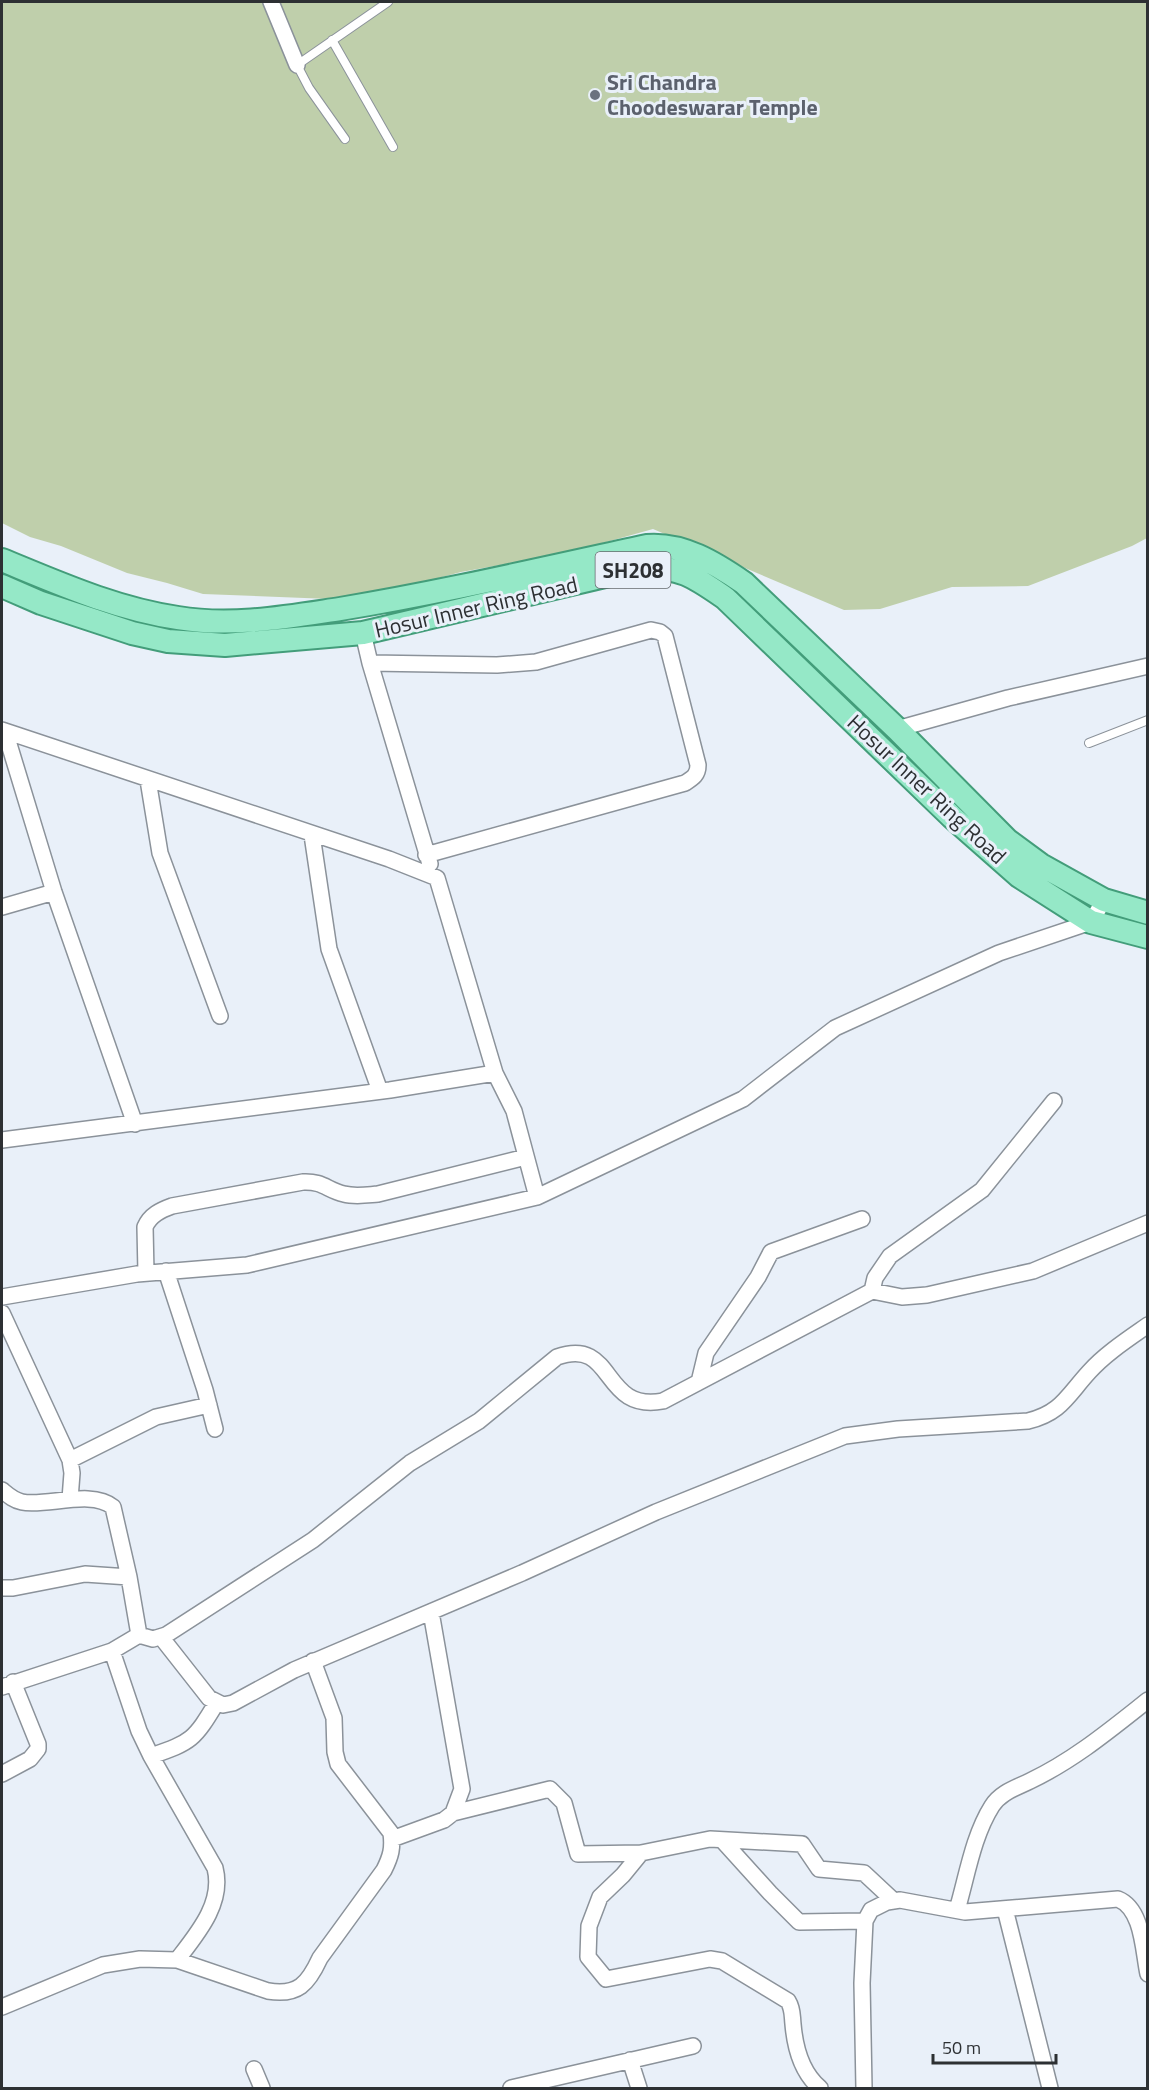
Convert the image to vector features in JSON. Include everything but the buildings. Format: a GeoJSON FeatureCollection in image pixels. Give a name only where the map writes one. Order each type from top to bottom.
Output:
{"type":"FeatureCollection","features":[{"type":"Feature","properties":{"kind":"main road","name":"Hosur Inner Ring Road"},"geometry":{"type":"LineString","coordinates":[[2,560],[64,585],[147,613],[180,619],[243,622],[396,600],[647,546],[677,547],[718,565],[744,583],[897,729],[1007,840],[1041,865],[1104,900],[1148,913]]}},
{"type":"Feature","properties":{"kind":"main road","name":"Hosur Inner Ring Road"},"geometry":{"type":"LineString","coordinates":[[2,586],[96,622],[132,633],[168,641],[225,645],[363,633],[643,567],[669,568],[694,577],[725,598],[952,817],[1019,876],[1091,922],[1148,937]]}},
{"type":"Feature","properties":{"kind":"street"},"geometry":{"type":"LineString","coordinates":[[271,2],[297,65]]}},
{"type":"Feature","properties":{"kind":"street"},"geometry":{"type":"LineString","coordinates":[[370,663],[497,665],[536,662],[651,630],[665,636],[698,765],[697,772],[692,779],[685,783],[426,855]]}},
{"type":"Feature","properties":{"kind":"street"},"geometry":{"type":"LineString","coordinates":[[363,633],[426,855],[437,878],[495,1073],[514,1111],[537,1197]]}},
{"type":"Feature","properties":{"kind":"street"},"geometry":{"type":"LineString","coordinates":[[897,729],[1008,698],[1148,666]]}},
{"type":"Feature","properties":{"kind":"street"},"geometry":{"type":"LineString","coordinates":[[3,731],[389,859],[437,878]]}},
{"type":"Feature","properties":{"kind":"street"},"geometry":{"type":"LineString","coordinates":[[3,731],[54,892],[135,1124]]}},
{"type":"Feature","properties":{"kind":"street"},"geometry":{"type":"LineString","coordinates":[[148,780],[160,853],[220,1016]]}},
{"type":"Feature","properties":{"kind":"street"},"geometry":{"type":"LineString","coordinates":[[312,835],[329,949],[380,1091]]}},
{"type":"Feature","properties":{"kind":"street"},"geometry":{"type":"LineString","coordinates":[[2,906],[54,892]]}},
{"type":"Feature","properties":{"kind":"street"},"geometry":{"type":"LineString","coordinates":[[2,1297],[146,1273],[247,1265],[537,1197],[742,1099],[835,1028],[999,952],[1091,922],[1104,900]]}},
{"type":"Feature","properties":{"kind":"street"},"geometry":{"type":"LineString","coordinates":[[2,1140],[380,1091],[495,1073]]}},
{"type":"Feature","properties":{"kind":"street"},"geometry":{"type":"LineString","coordinates":[[872,1291],[875,1278],[890,1256],[982,1190],[1054,1101]]}},
{"type":"Feature","properties":{"kind":"street"},"geometry":{"type":"LineString","coordinates":[[146,1273],[148,1220],[172,1206],[303,1182],[316,1182],[342,1194],[357,1196],[378,1194],[526,1157]]}},
{"type":"Feature","properties":{"kind":"street"},"geometry":{"type":"LineString","coordinates":[[699,1382],[706,1353],[758,1277],[771,1252],[862,1219]]}},
{"type":"Feature","properties":{"kind":"street"},"geometry":{"type":"LineString","coordinates":[[2,1774],[30,1759],[38,1749],[38,1744],[7,1684],[112,1651],[139,1635],[153,1639],[160,1637],[313,1540],[410,1463],[479,1421],[557,1356],[571,1352],[594,1357],[627,1396],[636,1401],[649,1403],[663,1401],[872,1291],[902,1297],[927,1295],[1033,1271],[1148,1223]]}},
{"type":"Feature","properties":{"kind":"street"},"geometry":{"type":"LineString","coordinates":[[166,1271],[215,1429]]}},
{"type":"Feature","properties":{"kind":"street"},"geometry":{"type":"LineString","coordinates":[[2,1313],[70,1460],[72,1473],[70,1499]]}},
{"type":"Feature","properties":{"kind":"street"},"geometry":{"type":"LineString","coordinates":[[160,1637],[201,1689],[223,1705],[233,1702],[313,1661],[431,1612],[656,1512],[845,1436],[898,1429],[1028,1421],[1041,1418],[1057,1410],[1089,1372],[1148,1325]]}},
{"type":"Feature","properties":{"kind":"street"},"geometry":{"type":"LineString","coordinates":[[70,1460],[156,1418],[209,1405]]}},
{"type":"Feature","properties":{"kind":"street"},"geometry":{"type":"LineString","coordinates":[[2,1490],[15,1500],[25,1503],[70,1499],[105,1501],[115,1509],[139,1635]]}},
{"type":"Feature","properties":{"kind":"street"},"geometry":{"type":"LineString","coordinates":[[2,1588],[13,1588],[85,1574],[129,1577]]}},
{"type":"Feature","properties":{"kind":"street"},"geometry":{"type":"LineString","coordinates":[[431,1612],[462,1789],[453,1813]]}},
{"type":"Feature","properties":{"kind":"street"},"geometry":{"type":"LineString","coordinates":[[112,1651],[139,1731],[215,1868],[217,1877],[217,1886],[206,1923],[177,1960]]}},
{"type":"Feature","properties":{"kind":"street"},"geometry":{"type":"LineString","coordinates":[[2,2007],[103,1965],[140,1959],[177,1960],[283,1994],[302,1986],[392,1856],[391,1833],[338,1764],[335,1752],[334,1718],[313,1661]]}},
{"type":"Feature","properties":{"kind":"street"},"geometry":{"type":"LineString","coordinates":[[957,1910],[977,1838],[992,1805],[1000,1795],[1079,1754],[1148,1700]]}},
{"type":"Feature","properties":{"kind":"street"},"geometry":{"type":"LineString","coordinates":[[151,1756],[191,1739],[201,1729],[217,1702]]}},
{"type":"Feature","properties":{"kind":"street"},"geometry":{"type":"LineString","coordinates":[[392,1839],[444,1820],[453,1813],[550,1789],[564,1803],[578,1854],[641,1853],[710,1839],[802,1844],[819,1869],[864,1873],[894,1901]]}},
{"type":"Feature","properties":{"kind":"street"},"geometry":{"type":"LineString","coordinates":[[722,1840],[799,1922],[865,1921]]}},
{"type":"Feature","properties":{"kind":"street"},"geometry":{"type":"LineString","coordinates":[[641,1853],[623,1875],[600,1897],[589,1926],[588,1957],[606,1979],[710,1959],[722,1961],[788,2001],[793,2011],[797,2053],[810,2085]]}},
{"type":"Feature","properties":{"kind":"street"},"geometry":{"type":"LineString","coordinates":[[864,2088],[862,1983],[865,1921],[871,1910],[887,1902],[900,1900],[965,1912],[1118,1899],[1126,1902],[1133,1909],[1137,1918],[1148,1974]]}},
{"type":"Feature","properties":{"kind":"street"},"geometry":{"type":"LineString","coordinates":[[1005,1909],[1050,2088]]}},
{"type":"Feature","properties":{"kind":"street"},"geometry":{"type":"LineString","coordinates":[[511,2088],[693,2046]]}},
{"type":"Feature","properties":{"kind":"street"},"geometry":{"type":"LineString","coordinates":[[630,2060],[639,2088]]}},
{"type":"Feature","properties":{"kind":"street"},"geometry":{"type":"LineString","coordinates":[[254,2069],[262,2088]]}},
{"type":"Feature","properties":{"kind":"lane"},"geometry":{"type":"LineString","coordinates":[[345,139],[309,88],[297,65],[388,2]]}},
{"type":"Feature","properties":{"kind":"lane"},"geometry":{"type":"LineString","coordinates":[[332,40],[393,147]]}},
{"type":"Feature","properties":{"kind":"lane"},"geometry":{"type":"LineString","coordinates":[[1089,742],[1148,720]]}},
{"type":"Feature","properties":{"kind":"green space"},"geometry":{"type":"Polygon","coordinates":[[[2,2],[1147,2],[1147,538],[1132,546],[1028,586],[952,587],[880,609],[844,610],[653,529],[567,553],[461,572],[355,600],[203,594],[127,573],[61,546],[30,537],[2,523],[2,2]]]}},
{"type":"Feature","properties":{"kind":"place","name":"Sri Chandra Choodeswarar Temple"},"geometry":{"type":"Point","coordinates":[595,95]}}]}
